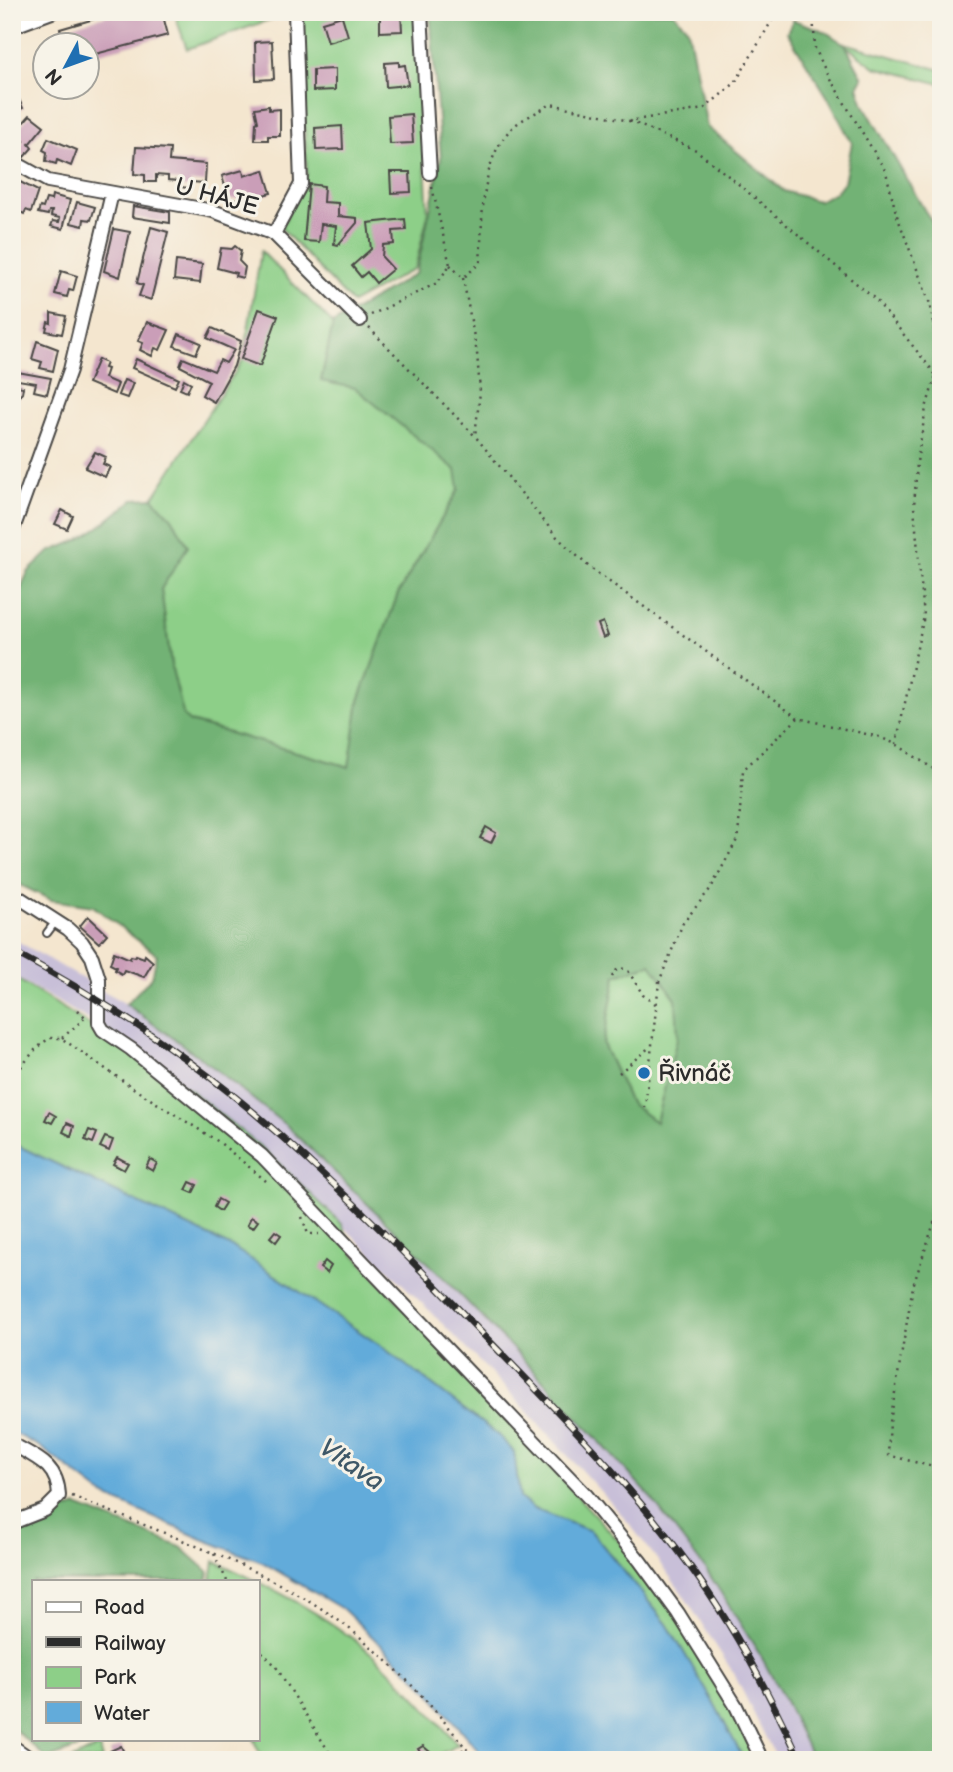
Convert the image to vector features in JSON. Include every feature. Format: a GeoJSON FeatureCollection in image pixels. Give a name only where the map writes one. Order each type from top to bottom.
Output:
{"type":"FeatureCollection","features":[{"type":"Feature","properties":{"kind":"street"},"geometry":{"type":"LineString","coordinates":[[12,27],[52,12]]}},
{"type":"Feature","properties":{"kind":"street"},"geometry":{"type":"LineString","coordinates":[[274,234],[301,184],[295,12]]}},
{"type":"Feature","properties":{"kind":"street"},"geometry":{"type":"LineString","coordinates":[[421,12],[430,173]]}},
{"type":"Feature","properties":{"kind":"street","name":"U HÁJE"},"geometry":{"type":"LineString","coordinates":[[12,161],[48,181],[213,211],[274,234],[360,320]]}},
{"type":"Feature","properties":{"kind":"street"},"geometry":{"type":"LineString","coordinates":[[12,533],[70,370],[112,193]]}},
{"type":"Feature","properties":{"kind":"street"},"geometry":{"type":"LineString","coordinates":[[12,893],[56,921],[82,942],[92,957],[99,979],[99,1023],[103,1030],[131,1049],[262,1156],[587,1496],[678,1613],[736,1706],[762,1760]]}},
{"type":"Feature","properties":{"kind":"street"},"geometry":{"type":"LineString","coordinates":[[12,1444],[52,1470],[59,1491],[59,1496],[45,1510],[12,1523]]}},
{"type":"Feature","properties":{"kind":"street"},"geometry":{"type":"LineString","coordinates":[[12,1746],[32,1760]]}},
{"type":"Feature","properties":{"kind":"lane"},"geometry":{"type":"LineString","coordinates":[[47,933],[56,921]]}},
{"type":"Feature","properties":{"kind":"path"},"geometry":{"type":"LineString","coordinates":[[756,12],[763,12]]}},
{"type":"Feature","properties":{"kind":"path"},"geometry":{"type":"LineString","coordinates":[[629,121],[704,109],[735,83],[777,12]]}},
{"type":"Feature","properties":{"kind":"path"},"geometry":{"type":"LineString","coordinates":[[813,12],[815,48],[826,72],[886,172],[897,213],[930,304],[936,341],[936,375],[926,408],[916,461],[914,507],[924,616],[897,744]]}},
{"type":"Feature","properties":{"kind":"path"},"geometry":{"type":"LineString","coordinates":[[463,278],[480,262],[486,197],[494,154],[513,127],[551,104],[629,121],[696,150],[876,300],[936,375]]}},
{"type":"Feature","properties":{"kind":"path"},"geometry":{"type":"LineString","coordinates":[[430,173],[450,265],[463,278],[478,353],[480,392],[475,436]]}},
{"type":"Feature","properties":{"kind":"path"},"geometry":{"type":"LineString","coordinates":[[450,265],[437,283],[360,320],[475,436],[557,537],[589,567],[797,718],[879,737],[897,744],[941,774]]}},
{"type":"Feature","properties":{"kind":"path"},"geometry":{"type":"LineString","coordinates":[[645,1108],[659,982],[683,923],[711,888],[738,838],[743,770],[797,718]]}},
{"type":"Feature","properties":{"kind":"path"},"geometry":{"type":"LineString","coordinates":[[612,977],[615,970],[627,969],[643,995],[657,1005]]}},
{"type":"Feature","properties":{"kind":"path"},"geometry":{"type":"LineString","coordinates":[[61,1038],[86,1017]]}},
{"type":"Feature","properties":{"kind":"path"},"geometry":{"type":"LineString","coordinates":[[12,1078],[49,1038],[61,1038],[139,1092],[219,1142],[269,1184]]}},
{"type":"Feature","properties":{"kind":"path"},"geometry":{"type":"LineString","coordinates":[[619,1073],[652,1045]]}},
{"type":"Feature","properties":{"kind":"path"},"geometry":{"type":"LineString","coordinates":[[941,1202],[913,1286],[890,1422],[888,1455],[941,1468]]}},
{"type":"Feature","properties":{"kind":"path"},"geometry":{"type":"LineString","coordinates":[[301,1213],[308,1234],[319,1234],[327,1223]]}},
{"type":"Feature","properties":{"kind":"path"},"geometry":{"type":"LineString","coordinates":[[59,1491],[214,1554],[303,1597],[359,1637],[412,1686],[475,1760]]}},
{"type":"Feature","properties":{"kind":"path"},"geometry":{"type":"LineString","coordinates":[[214,1554],[227,1580]]}},
{"type":"Feature","properties":{"kind":"path"},"geometry":{"type":"LineString","coordinates":[[259,1649],[275,1665],[334,1760]]}},
{"type":"Feature","properties":{"kind":"path"},"geometry":{"type":"LineString","coordinates":[[443,1760],[467,1748]]}},
{"type":"Feature","properties":{"kind":"shaded area"},"geometry":{"type":"Polygon","coordinates":[[[12,938],[126,1004],[209,1064],[288,1127],[449,1283],[648,1494],[679,1533],[709,1574],[762,1658],[813,1760],[777,1760],[734,1674],[682,1593],[623,1516],[514,1397],[267,1152],[190,1090],[108,1031],[12,975],[12,938]]]}},
{"type":"Feature","properties":{"kind":"green space"},"geometry":{"type":"Polygon","coordinates":[[[174,12],[283,12],[283,15],[187,49],[174,12]]]}},
{"type":"Feature","properties":{"kind":"green space"},"geometry":{"type":"Polygon","coordinates":[[[416,12],[428,215],[415,268],[352,303],[281,228],[307,174],[299,14],[416,12]]]}},
{"type":"Feature","properties":{"kind":"green space"},"geometry":{"type":"Polygon","coordinates":[[[430,12],[673,12],[688,29],[707,127],[784,191],[818,201],[835,193],[844,182],[852,143],[827,96],[787,32],[793,20],[822,30],[845,44],[863,78],[858,87],[864,105],[941,234],[941,1760],[813,1760],[762,1658],[709,1574],[648,1494],[449,1283],[288,1127],[209,1064],[126,1004],[152,977],[157,955],[93,906],[51,900],[12,881],[12,608],[28,572],[49,552],[78,540],[99,527],[134,499],[153,498],[172,518],[188,546],[161,589],[171,665],[184,717],[190,722],[349,767],[359,701],[398,594],[459,489],[456,470],[355,388],[321,381],[333,324],[416,273],[441,159],[430,12]],[[651,964],[616,975],[603,1044],[630,1103],[656,1122],[678,1035],[676,999],[651,964]]]}},
{"type":"Feature","properties":{"kind":"green space"},"geometry":{"type":"Polygon","coordinates":[[[841,42],[941,70],[941,84],[875,67],[841,42]]]}},
{"type":"Feature","properties":{"kind":"green space"},"geometry":{"type":"Polygon","coordinates":[[[261,251],[333,324],[321,381],[355,387],[457,470],[459,489],[398,594],[359,701],[350,767],[190,722],[180,708],[171,665],[161,589],[188,546],[172,518],[153,498],[243,360],[261,251]]]}},
{"type":"Feature","properties":{"kind":"green space"},"geometry":{"type":"Polygon","coordinates":[[[652,964],[676,999],[678,1036],[656,1122],[630,1103],[603,1044],[616,975],[652,964]]]}},
{"type":"Feature","properties":{"kind":"green space"},"geometry":{"type":"Polygon","coordinates":[[[12,976],[93,1027],[108,1031],[190,1090],[267,1152],[342,1224],[354,1254],[639,1563],[691,1637],[760,1760],[744,1760],[667,1624],[591,1531],[534,1509],[520,1498],[514,1452],[499,1436],[381,1346],[234,1248],[12,1143],[12,976]]]}},
{"type":"Feature","properties":{"kind":"green space"},"geometry":{"type":"Polygon","coordinates":[[[77,1506],[181,1547],[209,1572],[207,1580],[32,1580],[32,1740],[100,1740],[47,1759],[16,1731],[12,1723],[12,1541],[18,1527],[77,1506]]]}},
{"type":"Feature","properties":{"kind":"green space"},"geometry":{"type":"Polygon","coordinates":[[[214,1561],[255,1580],[211,1580],[214,1561]]]}},
{"type":"Feature","properties":{"kind":"green space"},"geometry":{"type":"Polygon","coordinates":[[[259,1582],[335,1626],[372,1654],[458,1745],[428,1760],[263,1760],[253,1740],[259,1740],[259,1582]]]}},
{"type":"Feature","properties":{"kind":"green space"},"geometry":{"type":"Polygon","coordinates":[[[99,1747],[102,1760],[70,1760],[99,1747]]]}},
{"type":"Feature","properties":{"kind":"water","name":"Vltava"},"geometry":{"type":"Polygon","coordinates":[[[12,1143],[234,1248],[381,1346],[499,1436],[514,1452],[520,1498],[534,1509],[591,1531],[667,1624],[744,1760],[486,1760],[422,1684],[344,1610],[262,1562],[202,1539],[103,1495],[39,1446],[12,1432],[12,1143]]]}},
{"type":"Feature","properties":{"kind":"building"},"geometry":{"type":"Polygon","coordinates":[[[118,12],[162,12],[168,35],[102,52],[102,32],[61,32],[60,29],[118,12]]]}},
{"type":"Feature","properties":{"kind":"building"},"geometry":{"type":"Polygon","coordinates":[[[380,12],[401,12],[402,31],[380,32],[380,12]]]}},
{"type":"Feature","properties":{"kind":"building"},"geometry":{"type":"Polygon","coordinates":[[[342,16],[348,36],[328,42],[322,22],[342,16]]]}},
{"type":"Feature","properties":{"kind":"building"},"geometry":{"type":"Polygon","coordinates":[[[272,41],[274,79],[256,80],[255,42],[272,41]]]}},
{"type":"Feature","properties":{"kind":"building"},"geometry":{"type":"Polygon","coordinates":[[[399,62],[399,66],[405,65],[408,85],[386,87],[385,63],[399,62]]]}},
{"type":"Feature","properties":{"kind":"building"},"geometry":{"type":"Polygon","coordinates":[[[335,69],[335,90],[313,91],[313,70],[335,69]]]}},
{"type":"Feature","properties":{"kind":"building"},"geometry":{"type":"Polygon","coordinates":[[[16,93],[23,108],[12,113],[12,95],[16,93]]]}},
{"type":"Feature","properties":{"kind":"building"},"geometry":{"type":"Polygon","coordinates":[[[269,106],[269,110],[280,109],[280,136],[255,140],[258,122],[255,108],[269,106]]]}},
{"type":"Feature","properties":{"kind":"building"},"geometry":{"type":"Polygon","coordinates":[[[411,114],[413,143],[390,144],[388,116],[411,114]]]}},
{"type":"Feature","properties":{"kind":"building"},"geometry":{"type":"Polygon","coordinates":[[[30,115],[44,126],[29,144],[32,148],[24,157],[16,150],[24,141],[14,133],[30,115]]]}},
{"type":"Feature","properties":{"kind":"building"},"geometry":{"type":"Polygon","coordinates":[[[342,126],[343,149],[316,150],[315,128],[342,126]]]}},
{"type":"Feature","properties":{"kind":"building"},"geometry":{"type":"Polygon","coordinates":[[[48,138],[77,150],[71,166],[57,160],[56,164],[46,161],[47,152],[43,150],[48,138]]]}},
{"type":"Feature","properties":{"kind":"building"},"geometry":{"type":"Polygon","coordinates":[[[136,147],[170,149],[169,161],[206,164],[205,183],[191,182],[190,188],[179,187],[179,181],[156,175],[156,182],[145,182],[145,175],[134,174],[136,147]]]}},
{"type":"Feature","properties":{"kind":"building"},"geometry":{"type":"Polygon","coordinates":[[[243,170],[244,176],[264,170],[271,193],[250,198],[248,192],[242,194],[243,198],[229,200],[222,176],[243,170]]]}},
{"type":"Feature","properties":{"kind":"building"},"geometry":{"type":"Polygon","coordinates":[[[390,172],[410,172],[411,192],[391,193],[390,172]]]}},
{"type":"Feature","properties":{"kind":"building"},"geometry":{"type":"Polygon","coordinates":[[[18,181],[38,191],[31,212],[26,210],[24,214],[12,208],[12,192],[18,181]]]}},
{"type":"Feature","properties":{"kind":"building"},"geometry":{"type":"Polygon","coordinates":[[[309,184],[324,186],[323,202],[338,203],[338,216],[357,218],[357,223],[338,245],[334,244],[336,226],[321,224],[319,242],[304,241],[309,184]]]}},
{"type":"Feature","properties":{"kind":"building"},"geometry":{"type":"Polygon","coordinates":[[[52,195],[70,200],[63,229],[51,226],[53,221],[59,222],[60,218],[51,216],[52,211],[49,211],[48,215],[38,213],[46,199],[51,200],[52,195]]]}},
{"type":"Feature","properties":{"kind":"building"},"geometry":{"type":"Polygon","coordinates":[[[77,202],[95,207],[91,220],[84,219],[83,226],[71,223],[77,202]]]}},
{"type":"Feature","properties":{"kind":"building"},"geometry":{"type":"Polygon","coordinates":[[[133,206],[170,212],[170,223],[132,217],[133,206]]]}},
{"type":"Feature","properties":{"kind":"building"},"geometry":{"type":"Polygon","coordinates":[[[405,219],[406,230],[393,231],[394,244],[383,245],[382,257],[393,269],[376,283],[367,272],[361,277],[352,266],[371,249],[368,223],[405,219]]]}},
{"type":"Feature","properties":{"kind":"building"},"geometry":{"type":"Polygon","coordinates":[[[151,227],[168,232],[151,300],[139,296],[143,285],[137,283],[151,227]]]}},
{"type":"Feature","properties":{"kind":"building"},"geometry":{"type":"Polygon","coordinates":[[[114,229],[130,232],[120,277],[104,271],[114,229]]]}},
{"type":"Feature","properties":{"kind":"building"},"geometry":{"type":"Polygon","coordinates":[[[235,246],[241,251],[239,261],[245,267],[243,278],[235,276],[236,273],[217,268],[221,248],[232,249],[235,246]]]}},
{"type":"Feature","properties":{"kind":"building"},"geometry":{"type":"Polygon","coordinates":[[[176,261],[202,264],[200,283],[174,280],[176,261]]]}},
{"type":"Feature","properties":{"kind":"building"},"geometry":{"type":"Polygon","coordinates":[[[61,271],[77,276],[73,291],[69,290],[67,297],[55,294],[61,271]]]}},
{"type":"Feature","properties":{"kind":"building"},"geometry":{"type":"Polygon","coordinates":[[[259,309],[278,316],[260,366],[241,359],[259,309]]]}},
{"type":"Feature","properties":{"kind":"building"},"geometry":{"type":"Polygon","coordinates":[[[51,313],[66,316],[62,334],[46,331],[48,322],[51,323],[51,313]]]}},
{"type":"Feature","properties":{"kind":"building"},"geometry":{"type":"Polygon","coordinates":[[[147,322],[169,330],[160,350],[155,348],[152,356],[140,350],[143,343],[138,341],[147,322]]]}},
{"type":"Feature","properties":{"kind":"building"},"geometry":{"type":"Polygon","coordinates":[[[212,328],[241,341],[234,366],[214,402],[202,395],[209,381],[180,366],[183,358],[214,371],[220,360],[226,363],[234,350],[207,338],[212,328]]]}},
{"type":"Feature","properties":{"kind":"building"},"geometry":{"type":"Polygon","coordinates":[[[179,334],[201,343],[196,354],[174,346],[179,334]]]}},
{"type":"Feature","properties":{"kind":"building"},"geometry":{"type":"Polygon","coordinates":[[[37,341],[58,349],[53,371],[40,368],[42,362],[32,359],[37,341]]]}},
{"type":"Feature","properties":{"kind":"building"},"geometry":{"type":"Polygon","coordinates":[[[98,359],[106,363],[104,378],[118,384],[114,394],[88,383],[98,359]]]}},
{"type":"Feature","properties":{"kind":"building"},"geometry":{"type":"Polygon","coordinates":[[[136,359],[179,379],[175,387],[132,368],[136,359]]]}},
{"type":"Feature","properties":{"kind":"building"},"geometry":{"type":"Polygon","coordinates":[[[12,371],[51,378],[47,394],[34,391],[36,383],[12,379],[12,371]]]}},
{"type":"Feature","properties":{"kind":"building"},"geometry":{"type":"Polygon","coordinates":[[[184,379],[191,383],[187,392],[180,389],[184,379]]]}},
{"type":"Feature","properties":{"kind":"building"},"geometry":{"type":"Polygon","coordinates":[[[124,380],[133,383],[127,398],[118,395],[124,380]]]}},
{"type":"Feature","properties":{"kind":"building"},"geometry":{"type":"Polygon","coordinates":[[[12,385],[23,387],[17,399],[17,413],[12,412],[12,385]]]}},
{"type":"Feature","properties":{"kind":"building"},"geometry":{"type":"Polygon","coordinates":[[[95,452],[106,457],[103,464],[110,467],[105,477],[85,468],[95,452]]]}},
{"type":"Feature","properties":{"kind":"building"},"geometry":{"type":"Polygon","coordinates":[[[62,510],[73,516],[67,529],[55,524],[62,510]]]}},
{"type":"Feature","properties":{"kind":"building"},"geometry":{"type":"Polygon","coordinates":[[[603,622],[608,636],[603,638],[598,624],[603,622]]]}},
{"type":"Feature","properties":{"kind":"building"},"geometry":{"type":"Polygon","coordinates":[[[486,827],[496,833],[491,843],[480,838],[486,827]]]}},
{"type":"Feature","properties":{"kind":"building"},"geometry":{"type":"Polygon","coordinates":[[[88,916],[107,934],[99,943],[80,926],[88,916]]]}},
{"type":"Feature","properties":{"kind":"building"},"geometry":{"type":"Polygon","coordinates":[[[114,952],[130,959],[136,955],[144,958],[145,955],[153,962],[144,977],[124,970],[122,974],[110,964],[114,952]]]}},
{"type":"Feature","properties":{"kind":"building"},"geometry":{"type":"Polygon","coordinates":[[[49,1112],[56,1116],[52,1123],[45,1120],[49,1112]]]}},
{"type":"Feature","properties":{"kind":"building"},"geometry":{"type":"Polygon","coordinates":[[[67,1123],[74,1126],[71,1136],[63,1132],[67,1123]]]}},
{"type":"Feature","properties":{"kind":"building"},"geometry":{"type":"Polygon","coordinates":[[[89,1130],[97,1133],[93,1143],[85,1140],[89,1130]]]}},
{"type":"Feature","properties":{"kind":"building"},"geometry":{"type":"Polygon","coordinates":[[[105,1137],[113,1140],[109,1151],[100,1147],[105,1137]]]}},
{"type":"Feature","properties":{"kind":"building"},"geometry":{"type":"Polygon","coordinates":[[[117,1157],[128,1163],[124,1170],[113,1164],[117,1157]]]}},
{"type":"Feature","properties":{"kind":"building"},"geometry":{"type":"Polygon","coordinates":[[[150,1159],[157,1163],[153,1171],[146,1167],[150,1159]]]}},
{"type":"Feature","properties":{"kind":"building"},"geometry":{"type":"Polygon","coordinates":[[[190,1182],[197,1185],[193,1193],[186,1190],[190,1182]]]}},
{"type":"Feature","properties":{"kind":"building"},"geometry":{"type":"Polygon","coordinates":[[[218,1199],[225,1203],[220,1211],[214,1207],[218,1199]]]}},
{"type":"Feature","properties":{"kind":"building"},"geometry":{"type":"Polygon","coordinates":[[[251,1217],[258,1221],[253,1228],[247,1225],[251,1217]]]}},
{"type":"Feature","properties":{"kind":"building"},"geometry":{"type":"Polygon","coordinates":[[[275,1231],[281,1235],[276,1242],[270,1237],[275,1231]]]}},
{"type":"Feature","properties":{"kind":"building"},"geometry":{"type":"Polygon","coordinates":[[[325,1261],[331,1266],[327,1273],[320,1268],[325,1261]]]}},
{"type":"Feature","properties":{"kind":"building"},"geometry":{"type":"Polygon","coordinates":[[[121,1746],[127,1760],[113,1760],[110,1751],[121,1746]]]}},
{"type":"Feature","properties":{"kind":"building"},"geometry":{"type":"Polygon","coordinates":[[[423,1746],[430,1752],[423,1756],[418,1749],[423,1746]]]}},
{"type":"Feature","properties":{"kind":"railway"},"geometry":{"type":"LineString","coordinates":[[12,951],[118,1013],[219,1084],[306,1159],[425,1274],[590,1446],[674,1545],[741,1645],[800,1760]]}},
{"type":"Feature","properties":{"kind":"place","name":"Řivnáč"},"geometry":{"type":"Point","coordinates":[644,1073]}}]}
